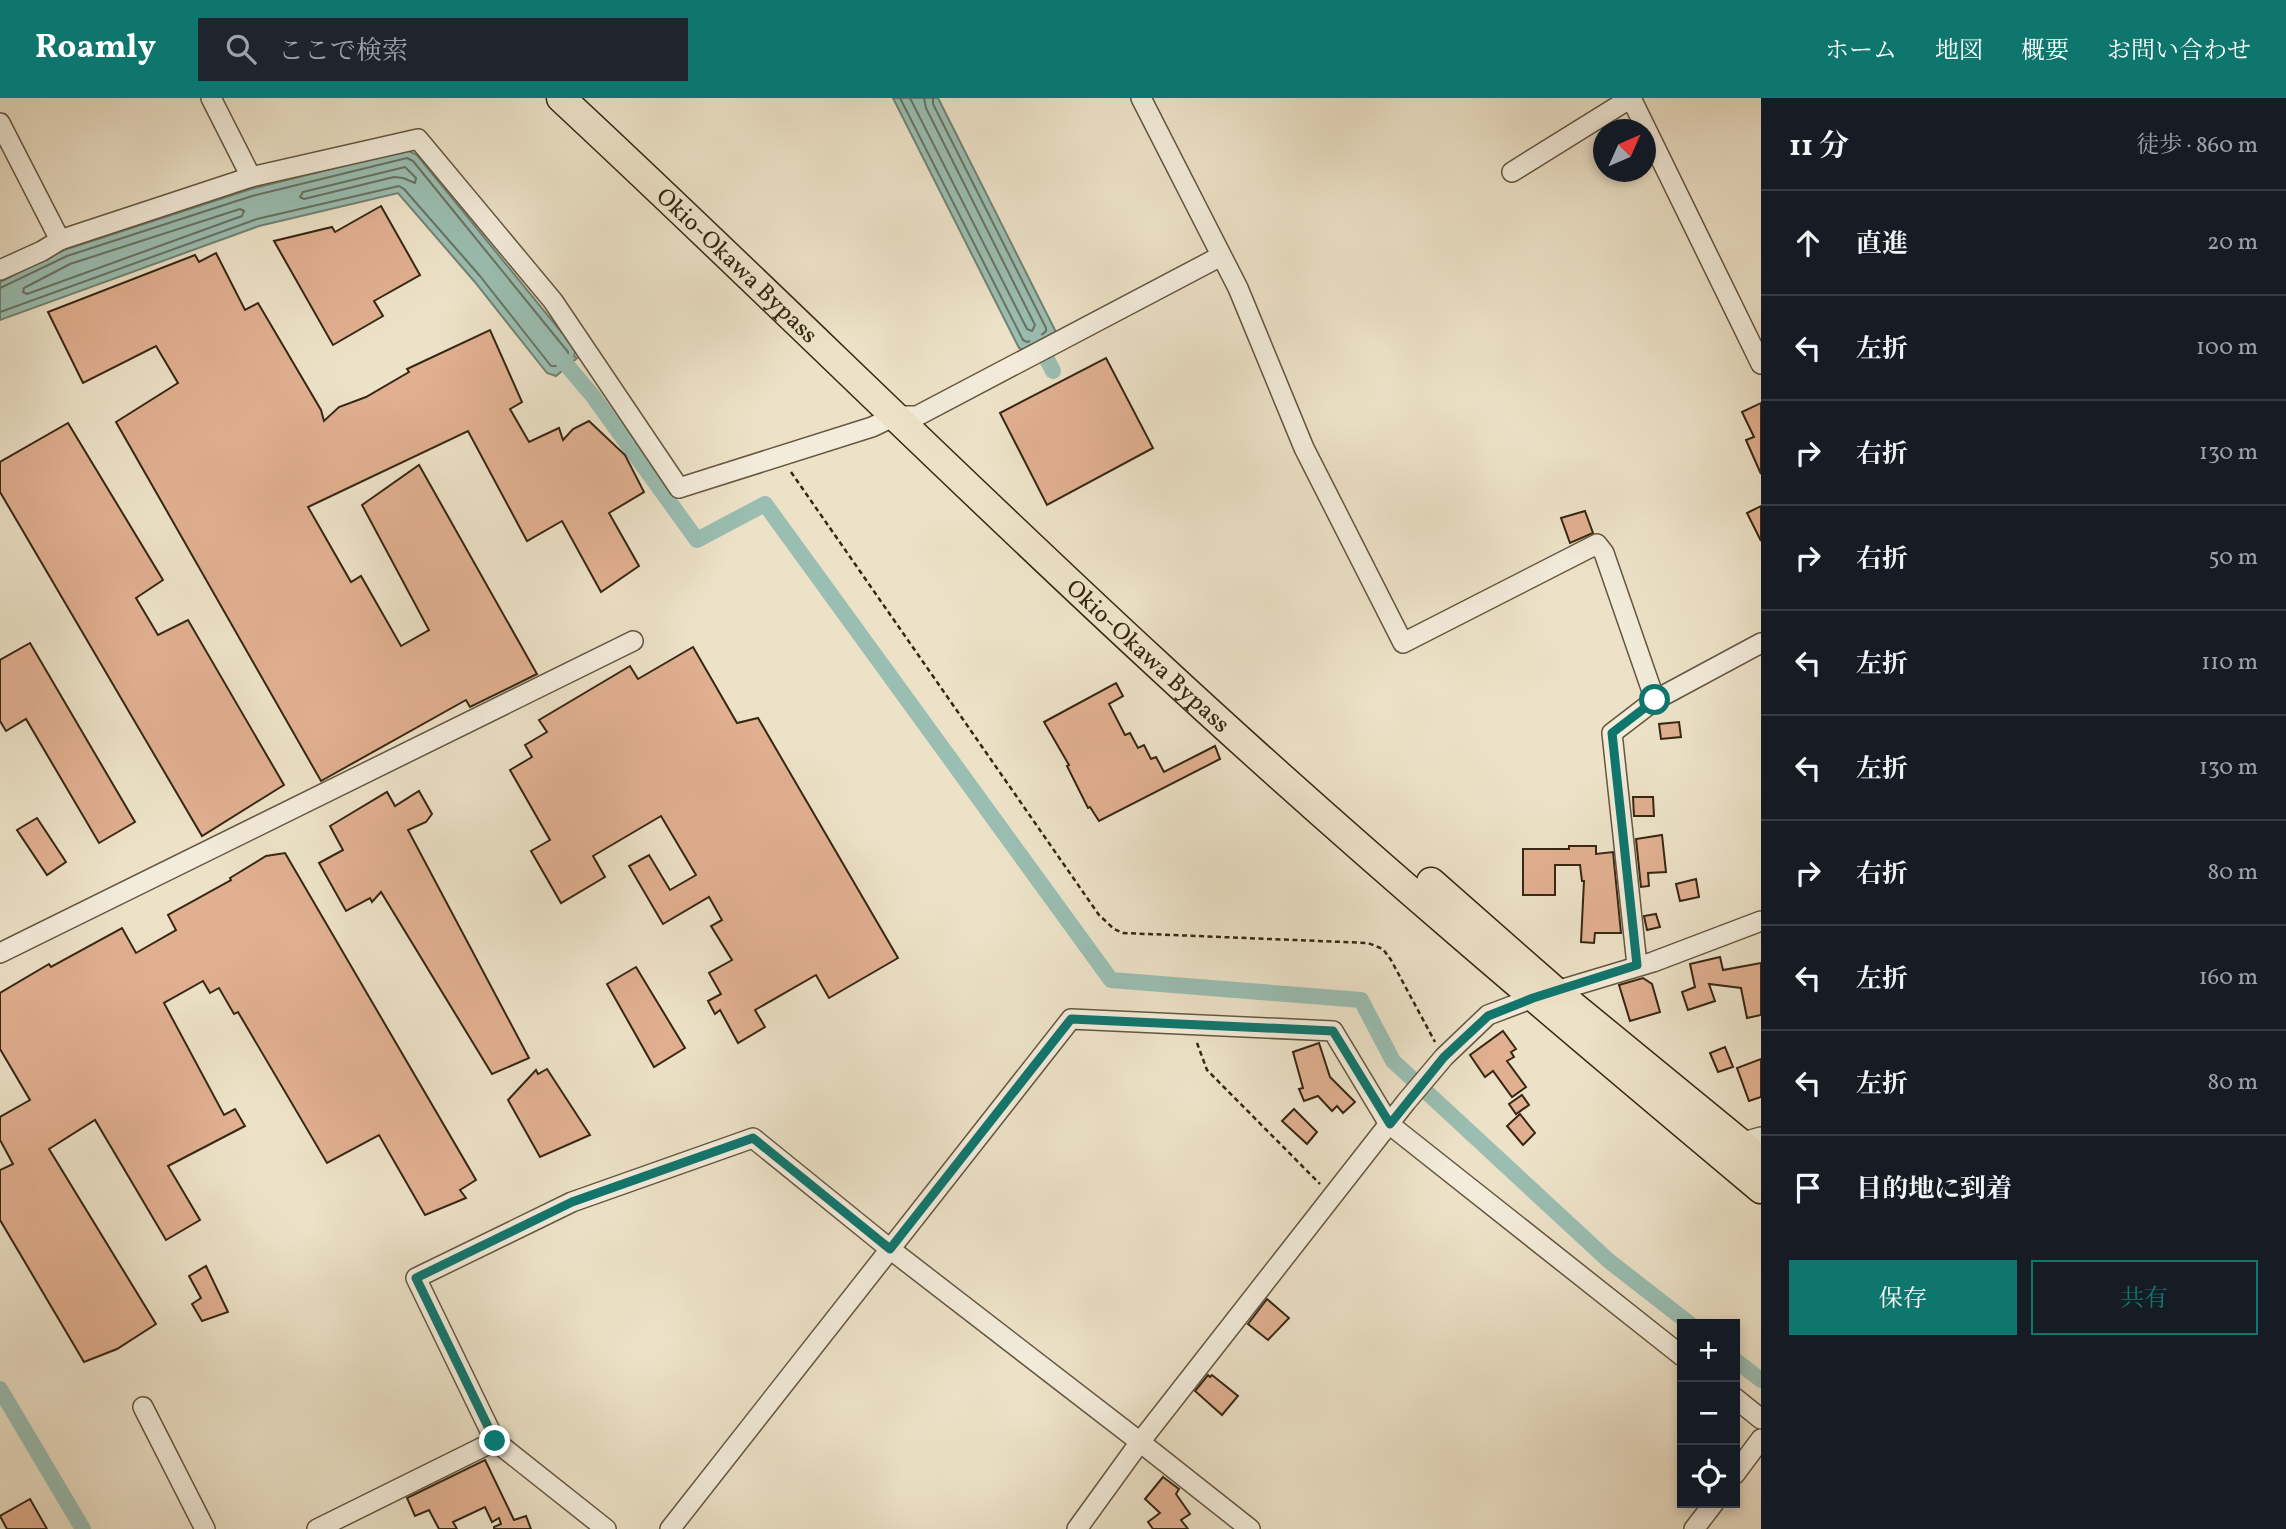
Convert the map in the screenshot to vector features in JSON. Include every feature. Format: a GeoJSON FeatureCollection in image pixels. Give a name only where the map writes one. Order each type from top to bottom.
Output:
{"type":"FeatureCollection","features":[{"type":"Feature","properties":{"kind":"highway","name":"Okio-Okawa Bypass"},"geometry":{"type":"LineString","coordinates":[[561,98],[917,427],[1761,1189]]}},
{"type":"Feature","properties":{"kind":"highway","name":"Okio-Okawa Bypass"},"geometry":{"type":"LineString","coordinates":[[584,98],[864,363],[917,427]]}},
{"type":"Feature","properties":{"kind":"highway","name":"Okio-Okawa Bypass"},"geometry":{"type":"LineString","coordinates":[[1545,995],[1754,1147]]}},
{"type":"Feature","properties":{"kind":"street"},"geometry":{"type":"LineString","coordinates":[[211,98],[251,177]]}},
{"type":"Feature","properties":{"kind":"street"},"geometry":{"type":"LineString","coordinates":[[1141,98],[1238,288],[1304,449],[1403,643],[1597,544],[1604,553],[1655,700]]}},
{"type":"Feature","properties":{"kind":"street"},"geometry":{"type":"LineString","coordinates":[[1512,172],[1631,98],[1761,364]]}},
{"type":"Feature","properties":{"kind":"street"},"geometry":{"type":"LineString","coordinates":[[0,123],[60,240]]}},
{"type":"Feature","properties":{"kind":"street"},"geometry":{"type":"LineString","coordinates":[[0,270],[60,240],[251,177],[418,139],[553,300],[679,488],[872,427],[917,427],[1221,256]]}},
{"type":"Feature","properties":{"kind":"street"},"geometry":{"type":"LineString","coordinates":[[0,953],[633,640]]}},
{"type":"Feature","properties":{"kind":"street"},"geometry":{"type":"LineString","coordinates":[[1637,965],[1612,733],[1655,700],[1761,643]]}},
{"type":"Feature","properties":{"kind":"street"},"geometry":{"type":"LineString","coordinates":[[1077,1529],[1140,1442],[1406,1102],[1444,1057],[1488,1016],[1545,995],[1653,962],[1761,921]]}},
{"type":"Feature","properties":{"kind":"street"},"geometry":{"type":"LineString","coordinates":[[670,1529],[1071,1019],[1333,1031],[1390,1124],[1677,1352]]}},
{"type":"Feature","properties":{"kind":"street"},"geometry":{"type":"LineString","coordinates":[[606,1529],[495,1441],[416,1278],[572,1202],[753,1138],[890,1249],[1250,1529]]}},
{"type":"Feature","properties":{"kind":"street"},"geometry":{"type":"LineString","coordinates":[[1740,1402],[1761,1419]]}},
{"type":"Feature","properties":{"kind":"street"},"geometry":{"type":"LineString","coordinates":[[143,1407],[205,1529]]}},
{"type":"Feature","properties":{"kind":"street"},"geometry":{"type":"LineString","coordinates":[[1740,1467],[1761,1439]]}},
{"type":"Feature","properties":{"kind":"street"},"geometry":{"type":"LineString","coordinates":[[317,1529],[495,1441]]}},
{"type":"Feature","properties":{"kind":"street"},"geometry":{"type":"LineString","coordinates":[[1694,1529],[1710,1508]]}},
{"type":"Feature","properties":{"kind":"path"},"geometry":{"type":"LineString","coordinates":[[780,456],[1099,915],[1114,929],[1123,933],[1368,943],[1383,949],[1391,960],[1444,1057]]}},
{"type":"Feature","properties":{"kind":"path"},"geometry":{"type":"LineString","coordinates":[[1190,1023],[1207,1070],[1332,1196]]}},
{"type":"Feature","properties":{"kind":"water"},"geometry":{"type":"Polygon","coordinates":[[[893,98],[938,98],[1057,334],[1025,351],[1019,348],[893,98]]]}},
{"type":"Feature","properties":{"kind":"water"},"geometry":{"type":"Polygon","coordinates":[[[407,150],[417,155],[576,350],[574,356],[577,358],[556,376],[547,373],[474,281],[398,193],[259,226],[0,320],[0,282],[64,250],[251,189],[407,150]]]}},
{"type":"Feature","properties":{"kind":"building"},"geometry":{"type":"Polygon","coordinates":[[[381,206],[420,275],[374,301],[383,316],[333,345],[274,241],[332,227],[335,232],[381,206]]]}},
{"type":"Feature","properties":{"kind":"building"},"geometry":{"type":"Polygon","coordinates":[[[216,253],[245,310],[258,303],[321,410],[324,421],[339,407],[366,397],[409,372],[407,369],[490,330],[522,402],[510,409],[529,442],[559,428],[563,440],[573,429],[589,421],[625,455],[644,492],[609,513],[639,566],[601,592],[562,521],[527,541],[468,431],[308,507],[351,582],[361,576],[401,646],[429,630],[362,505],[419,465],[537,674],[470,707],[466,700],[321,781],[116,422],[178,383],[156,346],[83,383],[48,312],[195,255],[199,262],[216,253]]]}},
{"type":"Feature","properties":{"kind":"building"},"geometry":{"type":"Polygon","coordinates":[[[1106,358],[1153,448],[1047,505],[1000,413],[1106,358]]]}},
{"type":"Feature","properties":{"kind":"building"},"geometry":{"type":"Polygon","coordinates":[[[1761,403],[1761,474],[1746,440],[1754,437],[1742,412],[1761,403]]]}},
{"type":"Feature","properties":{"kind":"building"},"geometry":{"type":"Polygon","coordinates":[[[68,423],[163,580],[136,598],[158,635],[188,620],[284,785],[202,836],[0,492],[0,462],[68,423]]]}},
{"type":"Feature","properties":{"kind":"building"},"geometry":{"type":"Polygon","coordinates":[[[1761,506],[1761,541],[1747,513],[1761,506]]]}},
{"type":"Feature","properties":{"kind":"building"},"geometry":{"type":"Polygon","coordinates":[[[1585,511],[1593,533],[1570,543],[1561,518],[1585,511]]]}},
{"type":"Feature","properties":{"kind":"building"},"geometry":{"type":"Polygon","coordinates":[[[30,643],[135,822],[99,843],[26,719],[6,731],[0,721],[0,660],[30,643]]]}},
{"type":"Feature","properties":{"kind":"building"},"geometry":{"type":"Polygon","coordinates":[[[693,647],[737,723],[758,718],[898,958],[829,998],[816,975],[755,1010],[765,1027],[738,1043],[720,1010],[715,1014],[708,1001],[721,994],[709,973],[732,960],[711,926],[722,920],[709,897],[663,924],[629,866],[649,855],[670,890],[696,875],[661,816],[593,856],[605,877],[561,903],[531,851],[550,840],[510,770],[532,757],[525,745],[547,732],[539,720],[630,666],[638,679],[693,647]]]}},
{"type":"Feature","properties":{"kind":"building"},"geometry":{"type":"Polygon","coordinates":[[[1116,683],[1123,696],[1109,704],[1125,735],[1130,733],[1138,748],[1144,745],[1151,759],[1156,757],[1164,772],[1215,746],[1220,759],[1099,821],[1090,807],[1088,808],[1067,766],[1069,765],[1044,722],[1116,683]]]}},
{"type":"Feature","properties":{"kind":"building"},"geometry":{"type":"Polygon","coordinates":[[[1679,722],[1681,737],[1661,739],[1659,724],[1679,722]]]}},
{"type":"Feature","properties":{"kind":"building"},"geometry":{"type":"Polygon","coordinates":[[[419,791],[432,814],[426,822],[408,830],[529,1058],[492,1074],[381,892],[372,902],[370,898],[346,911],[319,863],[343,850],[330,826],[387,792],[395,806],[419,791]]]}},
{"type":"Feature","properties":{"kind":"building"},"geometry":{"type":"Polygon","coordinates":[[[1633,797],[1653,797],[1654,816],[1634,816],[1633,797]]]}},
{"type":"Feature","properties":{"kind":"building"},"geometry":{"type":"Polygon","coordinates":[[[37,818],[66,862],[47,875],[17,830],[37,818]]]}},
{"type":"Feature","properties":{"kind":"building"},"geometry":{"type":"Polygon","coordinates":[[[1662,835],[1666,872],[1648,873],[1649,886],[1641,887],[1636,839],[1662,835]]]}},
{"type":"Feature","properties":{"kind":"building"},"geometry":{"type":"Polygon","coordinates":[[[1569,846],[1596,846],[1596,854],[1613,852],[1621,933],[1595,933],[1594,943],[1581,942],[1584,881],[1580,865],[1555,865],[1555,895],[1523,895],[1523,849],[1569,849],[1569,846]]]}},
{"type":"Feature","properties":{"kind":"building"},"geometry":{"type":"Polygon","coordinates":[[[285,853],[476,1180],[460,1190],[466,1198],[425,1215],[379,1135],[327,1163],[238,1012],[234,1014],[219,988],[210,993],[203,981],[164,1003],[224,1115],[235,1109],[245,1126],[168,1166],[200,1220],[166,1240],[95,1120],[49,1149],[156,1324],[117,1349],[84,1362],[0,1220],[0,1170],[13,1164],[0,1140],[0,1117],[30,1100],[0,1049],[0,993],[49,964],[51,967],[122,928],[136,953],[176,930],[168,915],[231,880],[230,878],[266,856],[285,853]]]}},
{"type":"Feature","properties":{"kind":"building"},"geometry":{"type":"Polygon","coordinates":[[[1696,879],[1699,897],[1680,901],[1676,884],[1696,879]]]}},
{"type":"Feature","properties":{"kind":"building"},"geometry":{"type":"Polygon","coordinates":[[[1656,914],[1660,927],[1647,930],[1644,916],[1656,914]]]}},
{"type":"Feature","properties":{"kind":"building"},"geometry":{"type":"Polygon","coordinates":[[[1720,957],[1723,970],[1761,963],[1761,1015],[1747,1018],[1741,988],[1709,984],[1715,1001],[1688,1010],[1682,992],[1695,987],[1690,964],[1720,957]]]}},
{"type":"Feature","properties":{"kind":"building"},"geometry":{"type":"Polygon","coordinates":[[[636,967],[685,1048],[654,1067],[607,984],[636,967]]]}},
{"type":"Feature","properties":{"kind":"building"},"geometry":{"type":"Polygon","coordinates":[[[1643,978],[1652,984],[1660,1012],[1630,1021],[1619,985],[1643,978]]]}},
{"type":"Feature","properties":{"kind":"building"},"geometry":{"type":"Polygon","coordinates":[[[1503,1031],[1516,1049],[1511,1052],[1514,1057],[1507,1061],[1526,1087],[1512,1097],[1493,1071],[1485,1077],[1470,1055],[1503,1031]]]}},
{"type":"Feature","properties":{"kind":"building"},"geometry":{"type":"Polygon","coordinates":[[[1319,1043],[1330,1077],[1355,1102],[1343,1113],[1337,1106],[1332,1111],[1318,1096],[1304,1101],[1299,1089],[1303,1088],[1293,1052],[1319,1043]]]}},
{"type":"Feature","properties":{"kind":"building"},"geometry":{"type":"Polygon","coordinates":[[[1725,1047],[1733,1067],[1718,1072],[1710,1053],[1725,1047]]]}},
{"type":"Feature","properties":{"kind":"building"},"geometry":{"type":"Polygon","coordinates":[[[1761,1059],[1761,1097],[1749,1101],[1737,1068],[1761,1059]]]}},
{"type":"Feature","properties":{"kind":"building"},"geometry":{"type":"Polygon","coordinates":[[[547,1069],[590,1135],[540,1157],[508,1100],[536,1070],[538,1074],[547,1069]]]}},
{"type":"Feature","properties":{"kind":"building"},"geometry":{"type":"Polygon","coordinates":[[[1522,1095],[1529,1105],[1516,1114],[1509,1104],[1522,1095]]]}},
{"type":"Feature","properties":{"kind":"building"},"geometry":{"type":"Polygon","coordinates":[[[1294,1109],[1317,1132],[1307,1144],[1282,1121],[1294,1109]]]}},
{"type":"Feature","properties":{"kind":"building"},"geometry":{"type":"Polygon","coordinates":[[[1520,1114],[1535,1133],[1523,1145],[1507,1126],[1520,1114]]]}},
{"type":"Feature","properties":{"kind":"building"},"geometry":{"type":"Polygon","coordinates":[[[206,1266],[228,1312],[202,1321],[192,1304],[201,1298],[189,1276],[206,1266]]]}},
{"type":"Feature","properties":{"kind":"building"},"geometry":{"type":"Polygon","coordinates":[[[1267,1299],[1289,1318],[1268,1340],[1248,1324],[1267,1299]]]}},
{"type":"Feature","properties":{"kind":"building"},"geometry":{"type":"Polygon","coordinates":[[[1208,1375],[1212,1375],[1238,1396],[1222,1415],[1195,1391],[1208,1375]]]}},
{"type":"Feature","properties":{"kind":"building"},"geometry":{"type":"Polygon","coordinates":[[[485,1460],[514,1520],[526,1516],[531,1529],[494,1529],[501,1524],[499,1518],[492,1522],[485,1507],[453,1522],[457,1529],[439,1529],[429,1510],[415,1516],[407,1498],[485,1460]]]}},
{"type":"Feature","properties":{"kind":"building"},"geometry":{"type":"Polygon","coordinates":[[[1163,1477],[1179,1489],[1176,1494],[1190,1514],[1181,1520],[1188,1529],[1153,1529],[1148,1522],[1160,1513],[1145,1499],[1163,1477]]]}},
{"type":"Feature","properties":{"kind":"building"},"geometry":{"type":"Polygon","coordinates":[[[30,1499],[47,1529],[7,1529],[0,1516],[30,1499]]]}},
{"type":"Feature","properties":{"kind":"waterway"},"geometry":{"type":"LineString","coordinates":[[1038,342],[1053,371]]}},
{"type":"Feature","properties":{"kind":"waterway"},"geometry":{"type":"LineString","coordinates":[[553,349],[592,395],[697,540],[765,504],[1111,980],[1361,1000],[1393,1061],[1609,1261],[1684,1319]]}},
{"type":"Feature","properties":{"kind":"waterway"},"geometry":{"type":"LineString","coordinates":[[1740,1364],[1761,1380]]}},
{"type":"Feature","properties":{"kind":"waterway"},"geometry":{"type":"LineString","coordinates":[[0,1389],[83,1529]]}},
{"type":"Feature","properties":{"kind":"route"},"geometry":{"type":"LineString","coordinates":[[495,1441],[416,1278],[572,1202],[753,1138],[890,1249],[1071,1019],[1333,1031],[1390,1124],[1444,1057],[1488,1016],[1533,998],[1637,965],[1612,733],[1655,700]]}}]}
